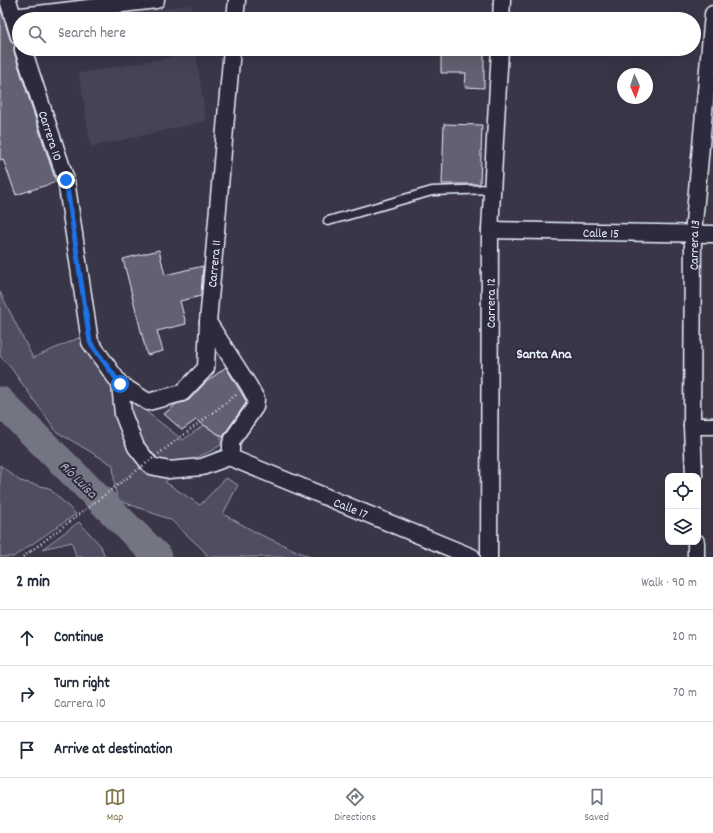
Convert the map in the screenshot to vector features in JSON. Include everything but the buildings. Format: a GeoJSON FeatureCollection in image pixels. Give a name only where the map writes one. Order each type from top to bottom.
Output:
{"type":"FeatureCollection","features":[{"type":"Feature","properties":{"kind":"street"},"geometry":{"type":"LineString","coordinates":[[8,0],[12,14]]}},
{"type":"Feature","properties":{"kind":"street"},"geometry":{"type":"LineString","coordinates":[[55,12],[156,0]]}},
{"type":"Feature","properties":{"kind":"street"},"geometry":{"type":"LineString","coordinates":[[236,12],[237,0]]}},
{"type":"Feature","properties":{"kind":"street"},"geometry":{"type":"LineString","coordinates":[[501,12],[502,0]]}},
{"type":"Feature","properties":{"kind":"street","name":"Carrera 13"},"geometry":{"type":"LineString","coordinates":[[694,473],[692,426],[693,234],[713,14]]}},
{"type":"Feature","properties":{"kind":"street","name":"Carrera 10"},"geometry":{"type":"LineString","coordinates":[[25,56],[66,180],[90,342],[120,384]]}},
{"type":"Feature","properties":{"kind":"street","name":"Carrera 11"},"geometry":{"type":"LineString","coordinates":[[120,384],[148,402],[182,393],[206,368],[208,322],[231,56]]}},
{"type":"Feature","properties":{"kind":"street","name":"Carrera 12"},"geometry":{"type":"LineString","coordinates":[[489,557],[490,230],[500,56]]}},
{"type":"Feature","properties":{"kind":"street","name":"Calle 15"},"geometry":{"type":"LineString","coordinates":[[490,230],[713,234]]}},
{"type":"Feature","properties":{"kind":"street"},"geometry":{"type":"LineString","coordinates":[[120,384],[123,414],[136,447],[151,466],[169,470],[202,467],[230,458],[231,443],[255,407],[256,399],[208,322]]}},
{"type":"Feature","properties":{"kind":"street"},"geometry":{"type":"LineString","coordinates":[[692,426],[713,426]]}},
{"type":"Feature","properties":{"kind":"street","name":"Calle 17"},"geometry":{"type":"LineString","coordinates":[[230,458],[472,557]]}},
{"type":"Feature","properties":{"kind":"street"},"geometry":{"type":"LineString","coordinates":[[696,545],[696,557]]}},
{"type":"Feature","properties":{"kind":"lane"},"geometry":{"type":"LineString","coordinates":[[328,221],[432,191],[492,189]]}},
{"type":"Feature","properties":{"kind":"path"},"geometry":{"type":"LineString","coordinates":[[23,557],[232,398]]}},
{"type":"Feature","properties":{"kind":"shaded area"},"geometry":{"type":"Polygon","coordinates":[[[192,5],[193,12],[130,12],[192,5]]]}},
{"type":"Feature","properties":{"kind":"shaded area"},"geometry":{"type":"Polygon","coordinates":[[[178,56],[196,56],[206,121],[91,147],[79,73],[178,56]]]}},
{"type":"Feature","properties":{"kind":"shaded area"},"geometry":{"type":"Polygon","coordinates":[[[0,292],[33,358],[90,333],[148,413],[183,440],[204,425],[221,436],[221,445],[189,461],[165,482],[200,505],[226,478],[238,485],[223,514],[259,534],[310,557],[208,557],[204,551],[171,520],[118,500],[115,490],[113,465],[57,432],[11,368],[0,356],[0,292]]]}},
{"type":"Feature","properties":{"kind":"shaded area"},"geometry":{"type":"Polygon","coordinates":[[[0,465],[20,481],[49,488],[76,514],[13,557],[0,557],[0,465]]]}},
{"type":"Feature","properties":{"kind":"shaded area"},"geometry":{"type":"Polygon","coordinates":[[[79,522],[101,546],[105,557],[76,557],[72,542],[42,549],[79,522]]]}},
{"type":"Feature","properties":{"kind":"waterway","name":"Río Luisa"},"geometry":{"type":"LineString","coordinates":[[0,401],[158,557]]}},
{"type":"Feature","properties":{"kind":"district","name":"Santa Ana"},"geometry":{"type":"Point","coordinates":[544,353]}},
{"type":"Feature","properties":{"kind":"route"},"geometry":{"type":"LineString","coordinates":[[66,180],[90,342],[120,384]]}}]}
